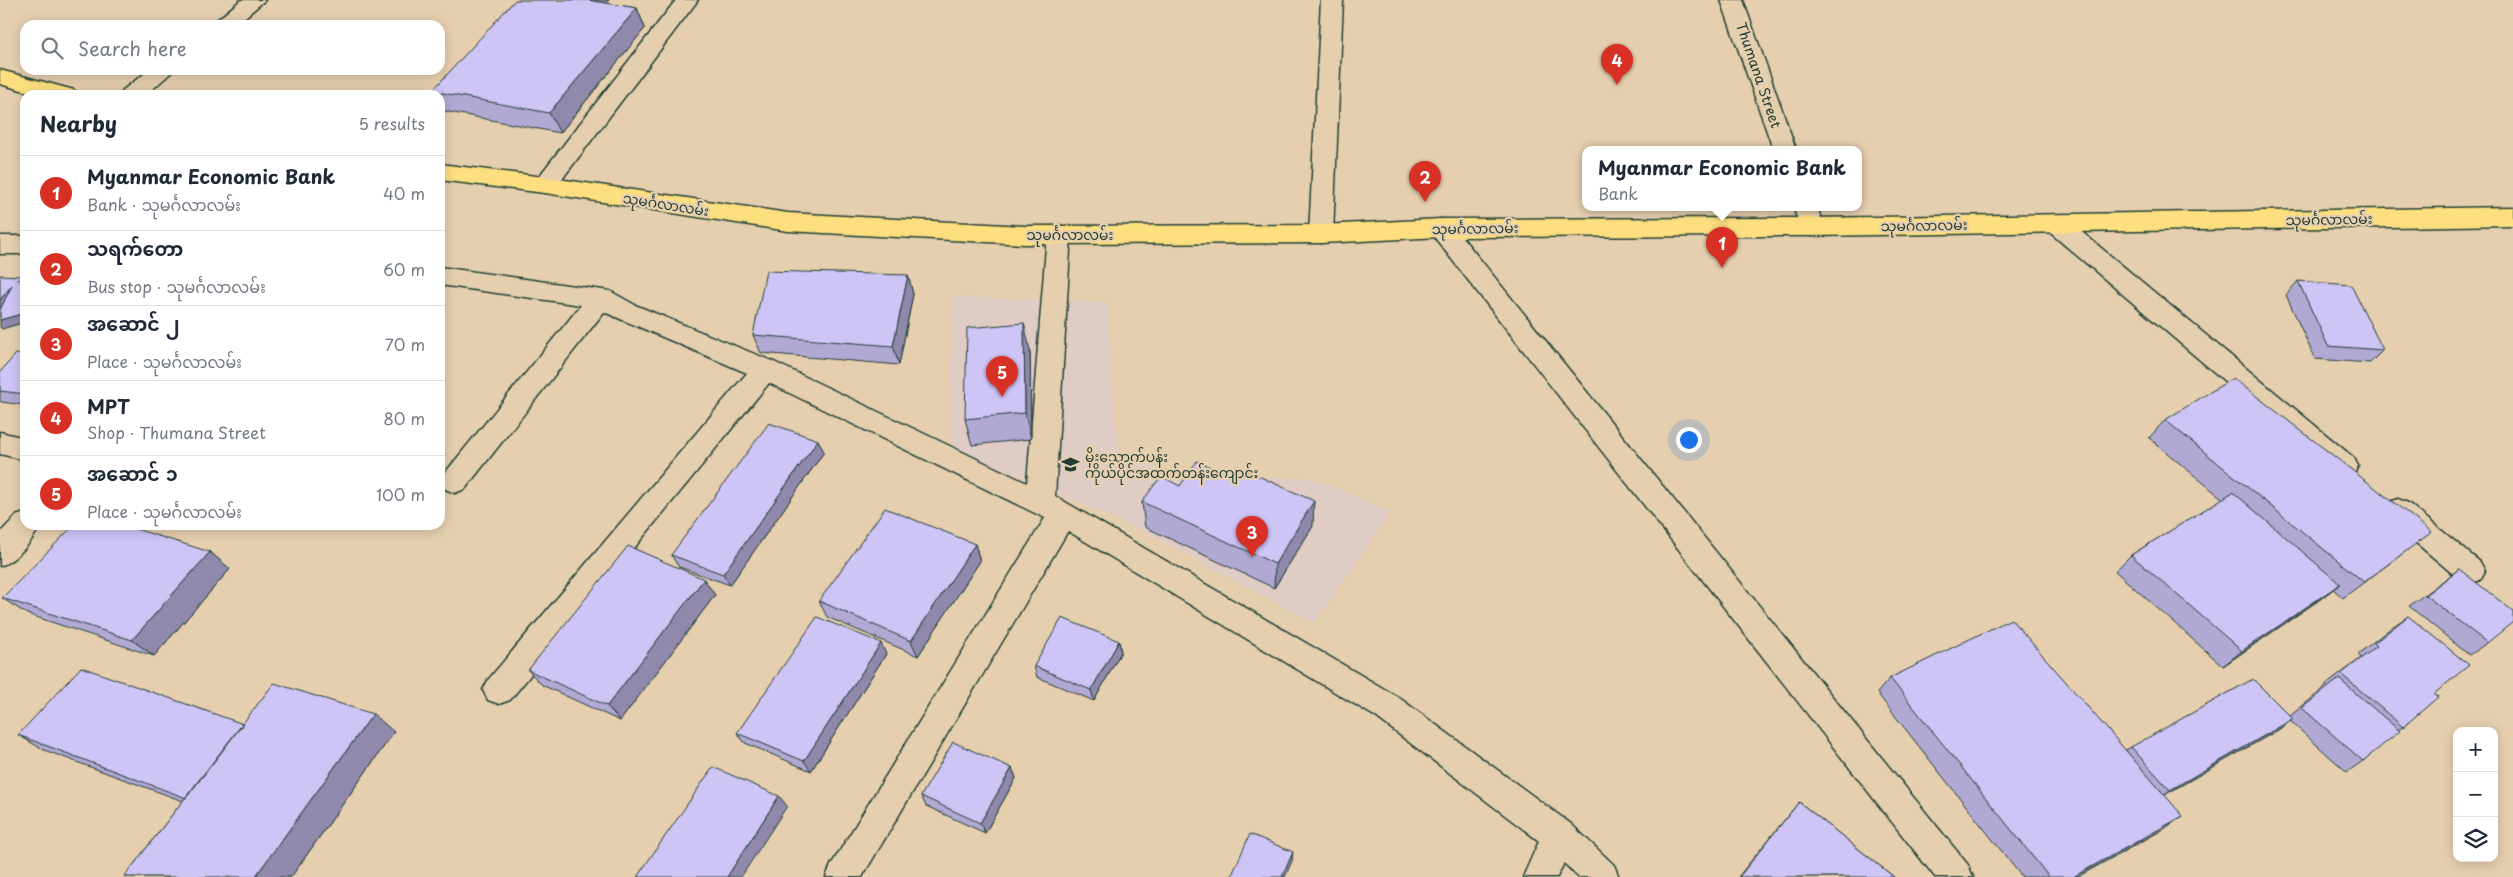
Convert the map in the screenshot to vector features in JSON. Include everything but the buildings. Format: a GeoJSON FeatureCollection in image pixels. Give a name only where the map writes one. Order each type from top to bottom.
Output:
{"type":"FeatureCollection","features":[{"type":"Feature","properties":{"kind":"main road"},"geometry":{"type":"LineString","coordinates":[[0,77],[48,90]]}},
{"type":"Feature","properties":{"kind":"main road","name":"သုမင်္ဂလာလမ်း"},"geometry":{"type":"LineString","coordinates":[[445,173],[545,185],[788,222],[1025,235],[1321,234],[1442,228],[1808,217],[2056,224],[2513,216]]}},
{"type":"Feature","properties":{"kind":"street"},"geometry":{"type":"LineString","coordinates":[[228,20],[254,0]]}},
{"type":"Feature","properties":{"kind":"street"},"geometry":{"type":"LineString","coordinates":[[545,185],[687,0]]}},
{"type":"Feature","properties":{"kind":"street"},"geometry":{"type":"LineString","coordinates":[[1321,234],[1332,0]]}},
{"type":"Feature","properties":{"kind":"street","name":"Thumana Street"},"geometry":{"type":"LineString","coordinates":[[1732,0],[1784,146]]}},
{"type":"Feature","properties":{"kind":"street"},"geometry":{"type":"LineString","coordinates":[[137,90],[157,75]]}},
{"type":"Feature","properties":{"kind":"street"},"geometry":{"type":"LineString","coordinates":[[2056,224],[2470,571]]}},
{"type":"Feature","properties":{"kind":"street"},"geometry":{"type":"LineString","coordinates":[[1442,228],[1956,877]]}},
{"type":"Feature","properties":{"kind":"street"},"geometry":{"type":"LineString","coordinates":[[843,877],[1052,507],[1059,234]]}},
{"type":"Feature","properties":{"kind":"street"},"geometry":{"type":"LineString","coordinates":[[0,245],[20,245]]}},
{"type":"Feature","properties":{"kind":"street"},"geometry":{"type":"LineString","coordinates":[[445,277],[601,298],[626,312],[765,369],[1052,507],[1386,707],[1559,836],[1602,877]]}},
{"type":"Feature","properties":{"kind":"street"},"geometry":{"type":"LineString","coordinates":[[455,481],[601,298]]}},
{"type":"Feature","properties":{"kind":"street"},"geometry":{"type":"LineString","coordinates":[[499,690],[765,369]]}},
{"type":"Feature","properties":{"kind":"street"},"geometry":{"type":"LineString","coordinates":[[0,443],[20,448]]}},
{"type":"Feature","properties":{"kind":"street"},"geometry":{"type":"LineString","coordinates":[[0,553],[21,530]]}},
{"type":"Feature","properties":{"kind":"street"},"geometry":{"type":"LineString","coordinates":[[1540,877],[1559,836]]}},
{"type":"Feature","properties":{"kind":"shaded area","name":"မိုးသောက်ပန်း ကိုယ်ပိုင်အထက်တန်းကျောင်း"},"geometry":{"type":"Polygon","coordinates":[[[952,297],[1107,302],[1118,452],[1181,476],[1313,478],[1391,512],[1315,623],[1147,533],[950,445],[952,297]]]}},
{"type":"Feature","properties":{"kind":"place","name":"MPT"},"geometry":{"type":"Point","coordinates":[1617,85]}},
{"type":"Feature","properties":{"kind":"place","name":"သရက်တော"},"geometry":{"type":"Point","coordinates":[1425,202]}},
{"type":"Feature","properties":{"kind":"place","name":"Myanmar Economic Bank"},"geometry":{"type":"Point","coordinates":[1722,268]}},
{"type":"Feature","properties":{"kind":"place","name":"အဆောင် ၁"},"geometry":{"type":"Point","coordinates":[1002,397]}},
{"type":"Feature","properties":{"kind":"place","name":"မိုးသောက်ပန်း ကိုယ်ပိုင်အထက်တန်းကျောင်း"},"geometry":{"type":"Point","coordinates":[1071,464]}},
{"type":"Feature","properties":{"kind":"place","name":"အဆောင် ၂"},"geometry":{"type":"Point","coordinates":[1252,557]}}]}
